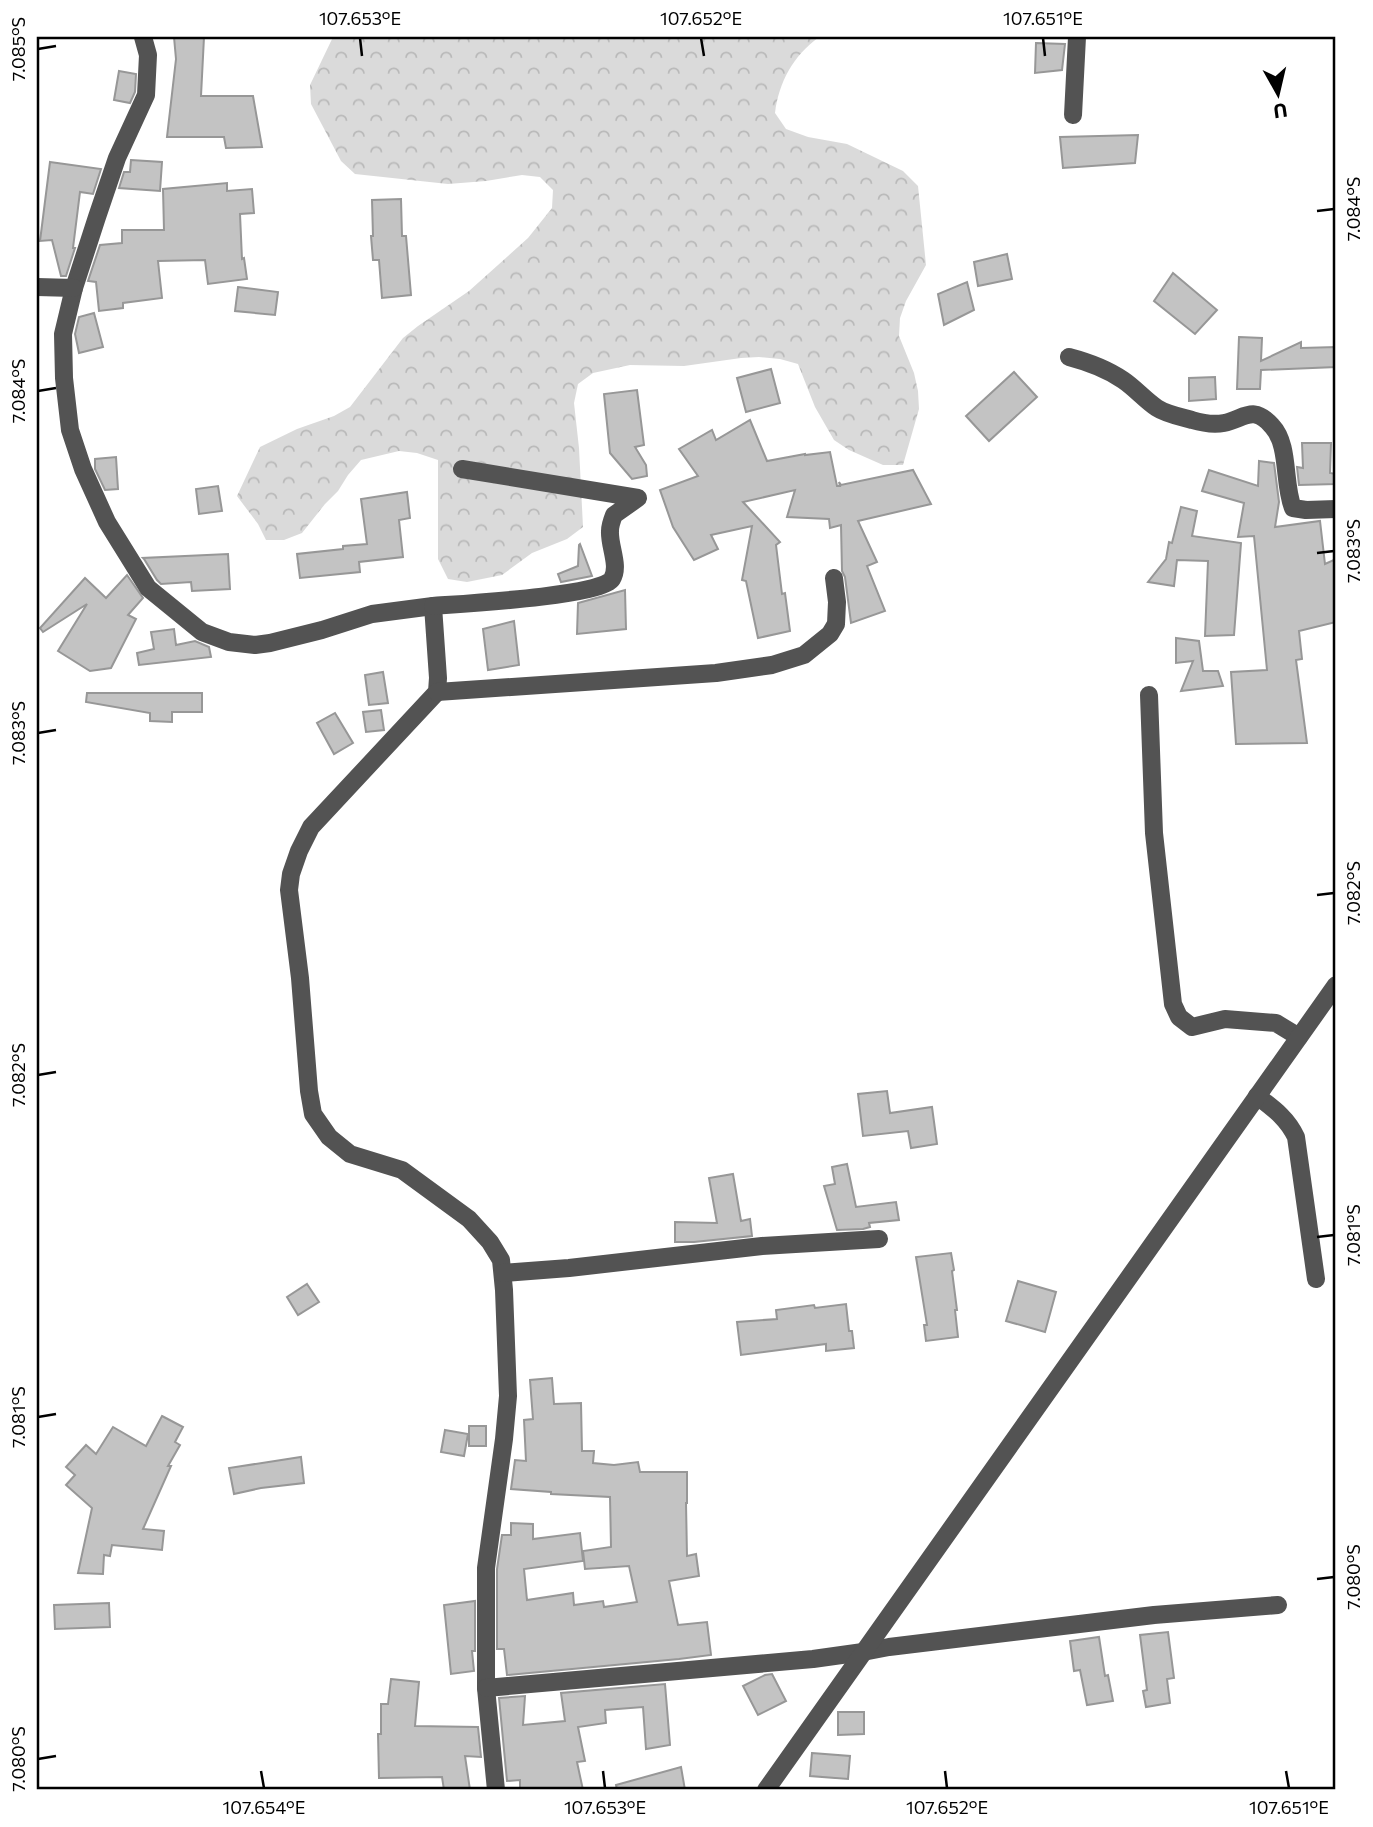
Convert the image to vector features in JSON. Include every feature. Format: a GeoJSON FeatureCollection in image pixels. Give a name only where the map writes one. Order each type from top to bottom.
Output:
{"type":"FeatureCollection","features":[{"type":"Feature","properties":{"kind":"street"},"geometry":{"type":"LineString","coordinates":[[143,37],[148,55],[146,95],[117,158],[74,288],[63,334],[69,430],[107,522],[148,589],[202,632],[229,642],[255,645],[290,639],[372,614],[587,591],[611,582],[614,577],[610,531],[614,515],[638,498],[462,469]]}},
{"type":"Feature","properties":{"kind":"street"},"geometry":{"type":"LineString","coordinates":[[1073,115],[1077,37]]}},
{"type":"Feature","properties":{"kind":"street"},"geometry":{"type":"LineString","coordinates":[[37,286],[74,288]]}},
{"type":"Feature","properties":{"kind":"street"},"geometry":{"type":"LineString","coordinates":[[1069,357],[1090,363],[1123,380],[1159,410],[1194,421],[1210,424],[1223,423],[1251,414],[1261,417],[1278,432],[1293,508],[1336,509]]}},
{"type":"Feature","properties":{"kind":"street"},"geometry":{"type":"LineString","coordinates":[[437,692],[716,673],[772,665],[804,655],[830,635],[836,624],[834,578]]}},
{"type":"Feature","properties":{"kind":"street"},"geometry":{"type":"LineString","coordinates":[[433,606],[437,692],[311,827],[299,851],[289,890],[313,1114],[329,1137],[350,1154],[402,1170],[469,1219],[490,1242],[501,1260],[508,1396],[486,1567],[486,1688],[496,1790]]}},
{"type":"Feature","properties":{"kind":"street"},"geometry":{"type":"LineString","coordinates":[[1149,695],[1154,833],[1173,1004],[1179,1017],[1192,1027],[1225,1019],[1276,1023],[1299,1037]]}},
{"type":"Feature","properties":{"kind":"street"},"geometry":{"type":"LineString","coordinates":[[766,1790],[1336,985]]}},
{"type":"Feature","properties":{"kind":"street"},"geometry":{"type":"LineString","coordinates":[[1257,1096],[1281,1114],[1296,1137],[1316,1279]]}},
{"type":"Feature","properties":{"kind":"street"},"geometry":{"type":"LineString","coordinates":[[503,1273],[762,1246],[879,1239]]}},
{"type":"Feature","properties":{"kind":"street"},"geometry":{"type":"LineString","coordinates":[[486,1688],[800,1660],[1154,1615],[1278,1605]]}},
{"type":"Feature","properties":{"kind":"green space"},"geometry":{"type":"Polygon","coordinates":[[[333,37],[819,37],[789,70],[775,113],[786,129],[808,137],[847,144],[903,171],[918,186],[926,265],[906,301],[900,318],[899,336],[914,373],[919,409],[903,465],[883,465],[834,440],[815,407],[798,364],[759,357],[684,366],[630,365],[593,373],[578,384],[574,403],[583,527],[567,539],[532,553],[502,575],[467,582],[448,579],[438,559],[438,460],[417,453],[399,451],[361,460],[302,533],[284,540],[266,540],[258,524],[237,496],[260,447],[350,407],[403,338],[469,291],[528,238],[552,208],[553,190],[540,177],[522,175],[448,184],[355,174],[341,161],[311,104],[310,85],[333,37]]]}},
{"type":"Feature","properties":{"kind":"building"},"geometry":{"type":"Polygon","coordinates":[[[174,37],[204,37],[201,96],[253,96],[262,147],[226,148],[224,137],[167,137],[176,59],[174,37]]]}},
{"type":"Feature","properties":{"kind":"building"},"geometry":{"type":"Polygon","coordinates":[[[1036,43],[1065,44],[1062,70],[1035,73],[1036,43]]]}},
{"type":"Feature","properties":{"kind":"building"},"geometry":{"type":"Polygon","coordinates":[[[119,71],[136,74],[135,92],[130,103],[114,100],[119,71]]]}},
{"type":"Feature","properties":{"kind":"building"},"geometry":{"type":"Polygon","coordinates":[[[1138,135],[1135,163],[1063,168],[1060,137],[1138,135]]]}},
{"type":"Feature","properties":{"kind":"building"},"geometry":{"type":"Polygon","coordinates":[[[131,160],[162,162],[160,191],[119,188],[124,172],[130,172],[131,160]]]}},
{"type":"Feature","properties":{"kind":"building"},"geometry":{"type":"Polygon","coordinates":[[[50,162],[101,169],[93,194],[80,192],[75,248],[66,276],[61,276],[52,240],[40,241],[50,162]]]}},
{"type":"Feature","properties":{"kind":"building"},"geometry":{"type":"Polygon","coordinates":[[[227,183],[227,191],[252,189],[254,213],[240,214],[242,259],[244,258],[247,279],[208,284],[205,260],[158,261],[162,298],[123,303],[123,308],[99,311],[96,282],[88,281],[100,245],[122,243],[122,230],[164,230],[163,189],[227,183]]]}},
{"type":"Feature","properties":{"kind":"building"},"geometry":{"type":"Polygon","coordinates":[[[401,199],[402,236],[406,236],[411,295],[382,298],[379,260],[373,260],[372,200],[401,199]]]}},
{"type":"Feature","properties":{"kind":"building"},"geometry":{"type":"Polygon","coordinates":[[[1007,254],[1012,279],[978,286],[974,262],[1007,254]]]}},
{"type":"Feature","properties":{"kind":"building"},"geometry":{"type":"Polygon","coordinates":[[[1173,273],[1217,310],[1195,334],[1154,301],[1173,273]]]}},
{"type":"Feature","properties":{"kind":"building"},"geometry":{"type":"Polygon","coordinates":[[[967,282],[974,310],[944,325],[938,294],[967,282]]]}},
{"type":"Feature","properties":{"kind":"building"},"geometry":{"type":"Polygon","coordinates":[[[238,287],[278,292],[275,315],[235,311],[238,287]]]}},
{"type":"Feature","properties":{"kind":"building"},"geometry":{"type":"Polygon","coordinates":[[[94,313],[103,347],[79,353],[75,334],[79,317],[94,313]]]}},
{"type":"Feature","properties":{"kind":"building"},"geometry":{"type":"Polygon","coordinates":[[[1239,337],[1262,338],[1261,361],[1301,342],[1301,348],[1336,347],[1336,367],[1261,370],[1260,389],[1237,389],[1239,337]]]}},
{"type":"Feature","properties":{"kind":"building"},"geometry":{"type":"Polygon","coordinates":[[[771,369],[780,403],[746,412],[737,378],[771,369]]]}},
{"type":"Feature","properties":{"kind":"building"},"geometry":{"type":"Polygon","coordinates":[[[1014,372],[1037,397],[989,441],[966,416],[1014,372]]]}},
{"type":"Feature","properties":{"kind":"building"},"geometry":{"type":"Polygon","coordinates":[[[1215,377],[1216,399],[1189,401],[1189,378],[1215,377]]]}},
{"type":"Feature","properties":{"kind":"building"},"geometry":{"type":"Polygon","coordinates":[[[637,390],[644,445],[635,447],[646,465],[647,476],[632,479],[610,453],[604,394],[637,390]]]}},
{"type":"Feature","properties":{"kind":"building"},"geometry":{"type":"Polygon","coordinates":[[[750,420],[767,461],[830,452],[837,486],[840,486],[839,482],[841,485],[913,470],[931,504],[858,521],[877,562],[867,566],[885,611],[851,623],[842,571],[841,525],[830,528],[829,519],[787,517],[795,490],[743,502],[780,542],[776,545],[790,631],[758,638],[746,581],[742,580],[752,526],[711,535],[718,549],[694,560],[673,527],[660,490],[698,476],[679,449],[712,430],[716,440],[750,420]]]}},
{"type":"Feature","properties":{"kind":"building"},"geometry":{"type":"Polygon","coordinates":[[[1302,443],[1331,443],[1330,473],[1336,474],[1336,484],[1299,485],[1297,467],[1303,468],[1302,443]]]}},
{"type":"Feature","properties":{"kind":"building"},"geometry":{"type":"Polygon","coordinates":[[[116,457],[118,489],[105,490],[95,469],[95,459],[116,457]]]}},
{"type":"Feature","properties":{"kind":"building"},"geometry":{"type":"Polygon","coordinates":[[[1259,461],[1274,463],[1279,502],[1275,527],[1320,521],[1325,564],[1336,559],[1336,622],[1299,631],[1302,659],[1296,660],[1307,743],[1236,744],[1231,672],[1267,670],[1254,536],[1238,537],[1244,503],[1202,491],[1209,470],[1258,486],[1259,461]]]}},
{"type":"Feature","properties":{"kind":"building"},"geometry":{"type":"Polygon","coordinates":[[[218,486],[222,511],[199,514],[196,489],[218,486]]]}},
{"type":"Feature","properties":{"kind":"building"},"geometry":{"type":"Polygon","coordinates":[[[407,492],[410,518],[399,520],[403,557],[359,562],[360,572],[300,578],[297,554],[367,544],[361,499],[407,492]]]}},
{"type":"Feature","properties":{"kind":"building"},"geometry":{"type":"Polygon","coordinates":[[[1181,507],[1197,511],[1192,536],[1241,543],[1234,635],[1205,636],[1208,561],[1177,560],[1174,586],[1148,582],[1166,559],[1181,507]]]}},
{"type":"Feature","properties":{"kind":"building"},"geometry":{"type":"Polygon","coordinates":[[[580,544],[592,576],[561,582],[558,574],[578,566],[580,544]]]}},
{"type":"Feature","properties":{"kind":"building"},"geometry":{"type":"Polygon","coordinates":[[[228,554],[230,589],[192,591],[191,582],[161,584],[143,558],[228,554]]]}},
{"type":"Feature","properties":{"kind":"building"},"geometry":{"type":"Polygon","coordinates":[[[127,575],[143,598],[128,615],[136,619],[111,668],[90,671],[58,651],[87,604],[43,632],[40,628],[85,578],[106,598],[127,575]]]}},
{"type":"Feature","properties":{"kind":"building"},"geometry":{"type":"Polygon","coordinates":[[[625,590],[626,629],[577,634],[578,603],[625,590]]]}},
{"type":"Feature","properties":{"kind":"building"},"geometry":{"type":"Polygon","coordinates":[[[514,621],[519,665],[488,670],[483,629],[514,621]]]}},
{"type":"Feature","properties":{"kind":"building"},"geometry":{"type":"Polygon","coordinates":[[[174,629],[176,645],[195,641],[209,647],[211,657],[139,665],[137,653],[154,649],[151,632],[174,629]]]}},
{"type":"Feature","properties":{"kind":"building"},"geometry":{"type":"Polygon","coordinates":[[[1176,638],[1199,641],[1203,671],[1218,671],[1223,686],[1181,691],[1193,661],[1176,663],[1176,638]]]}},
{"type":"Feature","properties":{"kind":"building"},"geometry":{"type":"Polygon","coordinates":[[[383,672],[388,703],[369,705],[365,675],[383,672]]]}},
{"type":"Feature","properties":{"kind":"building"},"geometry":{"type":"Polygon","coordinates":[[[87,693],[202,693],[202,712],[172,712],[172,722],[150,721],[150,713],[86,702],[87,693]]]}},
{"type":"Feature","properties":{"kind":"building"},"geometry":{"type":"Polygon","coordinates":[[[381,710],[384,730],[366,732],[363,712],[381,710]]]}},
{"type":"Feature","properties":{"kind":"building"},"geometry":{"type":"Polygon","coordinates":[[[335,713],[353,743],[334,754],[317,723],[335,713]]]}},
{"type":"Feature","properties":{"kind":"building"},"geometry":{"type":"Polygon","coordinates":[[[887,1091],[890,1113],[932,1107],[937,1144],[911,1148],[908,1131],[863,1136],[858,1094],[887,1091]]]}},
{"type":"Feature","properties":{"kind":"building"},"geometry":{"type":"Polygon","coordinates":[[[847,1164],[856,1207],[896,1202],[899,1220],[869,1223],[870,1227],[863,1229],[837,1230],[824,1186],[835,1184],[832,1167],[847,1164]]]}},
{"type":"Feature","properties":{"kind":"building"},"geometry":{"type":"Polygon","coordinates":[[[733,1174],[741,1221],[750,1219],[752,1236],[675,1242],[675,1222],[717,1223],[709,1178],[733,1174]]]}},
{"type":"Feature","properties":{"kind":"building"},"geometry":{"type":"Polygon","coordinates":[[[951,1253],[958,1337],[926,1341],[924,1325],[927,1325],[916,1257],[951,1253]]]}},
{"type":"Feature","properties":{"kind":"building"},"geometry":{"type":"Polygon","coordinates":[[[1018,1281],[1056,1292],[1045,1332],[1006,1321],[1018,1281]]]}},
{"type":"Feature","properties":{"kind":"building"},"geometry":{"type":"Polygon","coordinates":[[[307,1284],[319,1302],[298,1315],[287,1297],[307,1284]]]}},
{"type":"Feature","properties":{"kind":"building"},"geometry":{"type":"Polygon","coordinates":[[[846,1304],[854,1348],[826,1351],[826,1344],[741,1355],[737,1322],[777,1319],[776,1310],[846,1304]]]}},
{"type":"Feature","properties":{"kind":"building"},"geometry":{"type":"Polygon","coordinates":[[[552,1378],[554,1404],[581,1403],[582,1451],[594,1451],[593,1463],[614,1465],[638,1462],[640,1472],[687,1472],[687,1556],[696,1554],[699,1576],[669,1581],[678,1625],[707,1622],[711,1655],[507,1675],[504,1649],[497,1649],[497,1569],[502,1535],[511,1535],[511,1523],[533,1524],[533,1539],[580,1533],[583,1561],[524,1569],[527,1600],[573,1593],[574,1605],[603,1601],[604,1607],[637,1602],[629,1566],[585,1569],[583,1551],[611,1547],[610,1497],[511,1489],[515,1460],[526,1461],[524,1420],[533,1419],[530,1380],[552,1378]]]}},
{"type":"Feature","properties":{"kind":"building"},"geometry":{"type":"Polygon","coordinates":[[[162,1416],[183,1427],[175,1442],[180,1445],[168,1466],[171,1466],[143,1529],[164,1531],[162,1550],[112,1545],[110,1556],[104,1555],[103,1574],[78,1573],[92,1508],[66,1485],[75,1475],[66,1467],[86,1445],[96,1454],[113,1427],[146,1446],[162,1416]]]}},
{"type":"Feature","properties":{"kind":"building"},"geometry":{"type":"Polygon","coordinates":[[[469,1426],[486,1426],[486,1446],[469,1446],[469,1426]]]}},
{"type":"Feature","properties":{"kind":"building"},"geometry":{"type":"Polygon","coordinates":[[[445,1430],[468,1434],[464,1456],[441,1452],[445,1430]]]}},
{"type":"Feature","properties":{"kind":"building"},"geometry":{"type":"Polygon","coordinates":[[[301,1457],[304,1483],[234,1494],[229,1468],[301,1457]]]}},
{"type":"Feature","properties":{"kind":"building"},"geometry":{"type":"Polygon","coordinates":[[[475,1601],[475,1651],[472,1651],[474,1671],[451,1674],[444,1605],[475,1601]]]}},
{"type":"Feature","properties":{"kind":"building"},"geometry":{"type":"Polygon","coordinates":[[[109,1603],[110,1627],[55,1629],[54,1605],[109,1603]]]}},
{"type":"Feature","properties":{"kind":"building"},"geometry":{"type":"Polygon","coordinates":[[[1168,1632],[1174,1678],[1167,1679],[1170,1703],[1146,1707],[1143,1691],[1147,1690],[1140,1635],[1168,1632]]]}},
{"type":"Feature","properties":{"kind":"building"},"geometry":{"type":"Polygon","coordinates":[[[1099,1637],[1105,1676],[1108,1675],[1113,1701],[1087,1705],[1080,1670],[1074,1671],[1070,1641],[1099,1637]]]}},
{"type":"Feature","properties":{"kind":"building"},"geometry":{"type":"Polygon","coordinates":[[[772,1674],[786,1701],[758,1715],[743,1686],[772,1674]]]}},
{"type":"Feature","properties":{"kind":"building"},"geometry":{"type":"Polygon","coordinates":[[[391,1679],[419,1682],[415,1726],[478,1727],[481,1757],[465,1756],[470,1790],[444,1790],[442,1777],[379,1778],[378,1734],[381,1734],[381,1704],[388,1704],[391,1679]]]}},
{"type":"Feature","properties":{"kind":"building"},"geometry":{"type":"Polygon","coordinates":[[[665,1684],[670,1745],[646,1749],[643,1707],[605,1710],[606,1723],[578,1727],[585,1761],[577,1762],[583,1790],[520,1790],[520,1780],[507,1781],[499,1698],[525,1696],[523,1725],[565,1721],[561,1693],[665,1684]]]}},
{"type":"Feature","properties":{"kind":"building"},"geometry":{"type":"Polygon","coordinates":[[[838,1712],[864,1712],[864,1734],[838,1735],[838,1712]]]}},
{"type":"Feature","properties":{"kind":"building"},"geometry":{"type":"Polygon","coordinates":[[[812,1753],[850,1756],[848,1779],[810,1776],[812,1753]]]}},
{"type":"Feature","properties":{"kind":"building"},"geometry":{"type":"Polygon","coordinates":[[[681,1767],[685,1790],[617,1790],[616,1785],[681,1767]]]}}]}
